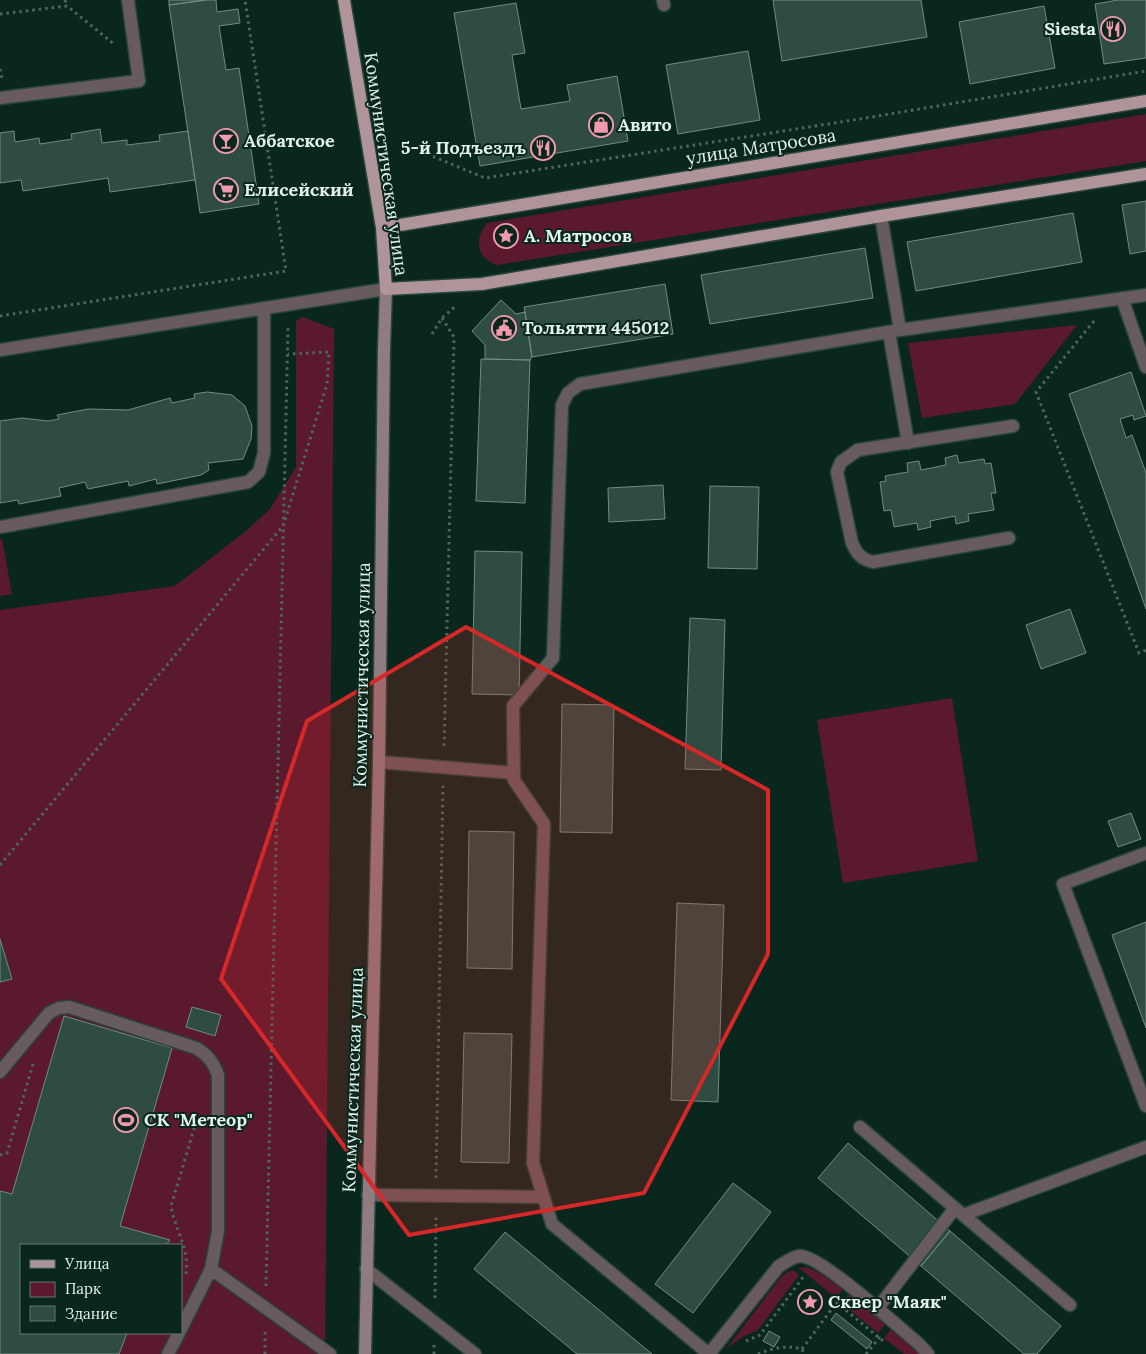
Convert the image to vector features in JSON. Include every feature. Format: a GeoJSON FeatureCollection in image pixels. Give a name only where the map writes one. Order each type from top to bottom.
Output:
{"type":"FeatureCollection","features":[{"type":"Feature","properties":{"kind":"main road","name":"Коммунистическая улица"},"geometry":{"type":"LineString","coordinates":[[344,0],[382,228],[386,289],[379,762],[365,1354]]}},
{"type":"Feature","properties":{"kind":"main road","name":"улица Матросова"},"geometry":{"type":"LineString","coordinates":[[382,228],[1146,101]]}},
{"type":"Feature","properties":{"kind":"main road"},"geometry":{"type":"LineString","coordinates":[[386,289],[482,284],[881,216],[1146,174]]}},
{"type":"Feature","properties":{"kind":"lane"},"geometry":{"type":"LineString","coordinates":[[0,98],[139,81],[128,0]]}},
{"type":"Feature","properties":{"kind":"lane"},"geometry":{"type":"LineString","coordinates":[[881,216],[908,443]]}},
{"type":"Feature","properties":{"kind":"lane"},"geometry":{"type":"LineString","coordinates":[[0,350],[386,289]]}},
{"type":"Feature","properties":{"kind":"lane"},"geometry":{"type":"LineString","coordinates":[[928,1354],[920,1345],[841,1279],[813,1261],[801,1256],[779,1266],[709,1354],[552,1224],[533,1163],[544,824],[514,780],[514,706],[553,658],[562,405],[568,393],[580,384],[596,380],[894,331],[1146,295]]}},
{"type":"Feature","properties":{"kind":"lane"},"geometry":{"type":"LineString","coordinates":[[1117,299],[1146,367]]}},
{"type":"Feature","properties":{"kind":"lane"},"geometry":{"type":"LineString","coordinates":[[0,527],[248,482],[260,472],[264,453],[264,308]]}},
{"type":"Feature","properties":{"kind":"lane"},"geometry":{"type":"LineString","coordinates":[[1010,538],[873,562],[862,560],[852,543],[837,472],[841,462],[858,450],[1013,426]]}},
{"type":"Feature","properties":{"kind":"lane"},"geometry":{"type":"LineString","coordinates":[[379,762],[514,773]]}},
{"type":"Feature","properties":{"kind":"lane"},"geometry":{"type":"LineString","coordinates":[[1146,853],[1063,884],[1146,1106]]}},
{"type":"Feature","properties":{"kind":"lane"},"geometry":{"type":"LineString","coordinates":[[0,1072],[49,1013],[59,1008],[69,1007],[196,1048],[207,1055],[214,1063],[218,1075],[218,1231],[211,1269],[182,1327]]}},
{"type":"Feature","properties":{"kind":"lane"},"geometry":{"type":"LineString","coordinates":[[860,1127],[1070,1305]]}},
{"type":"Feature","properties":{"kind":"lane"},"geometry":{"type":"LineString","coordinates":[[877,1309],[959,1212],[1146,1147]]}},
{"type":"Feature","properties":{"kind":"lane"},"geometry":{"type":"LineString","coordinates":[[368,1195],[544,1197]]}},
{"type":"Feature","properties":{"kind":"lane"},"geometry":{"type":"LineString","coordinates":[[211,1269],[330,1354]]}},
{"type":"Feature","properties":{"kind":"lane"},"geometry":{"type":"LineString","coordinates":[[366,1269],[475,1354]]}},
{"type":"Feature","properties":{"kind":"lane"},"geometry":{"type":"LineString","coordinates":[[168,1354],[178,1334]]}},
{"type":"Feature","properties":{"kind":"path"},"geometry":{"type":"LineString","coordinates":[[65,0],[67,6],[136,61]]}},
{"type":"Feature","properties":{"kind":"path"},"geometry":{"type":"LineString","coordinates":[[0,316],[286,271],[245,0]]}},
{"type":"Feature","properties":{"kind":"path"},"geometry":{"type":"LineString","coordinates":[[0,14],[67,6]]}},
{"type":"Feature","properties":{"kind":"path"},"geometry":{"type":"LineString","coordinates":[[415,149],[485,178],[856,120],[1146,71]]}},
{"type":"Feature","properties":{"kind":"path"},"geometry":{"type":"LineString","coordinates":[[1117,299],[1036,392],[1139,652],[1146,650]]}},
{"type":"Feature","properties":{"kind":"path"},"geometry":{"type":"LineString","coordinates":[[432,334],[442,318],[462,301]]}},
{"type":"Feature","properties":{"kind":"path"},"geometry":{"type":"LineString","coordinates":[[434,1354],[443,768],[454,337],[442,318]]}},
{"type":"Feature","properties":{"kind":"path"},"geometry":{"type":"LineString","coordinates":[[265,1354],[288,327]]}},
{"type":"Feature","properties":{"kind":"path"},"geometry":{"type":"LineString","coordinates":[[0,865],[284,525],[327,384],[329,352],[288,354]]}},
{"type":"Feature","properties":{"kind":"path"},"geometry":{"type":"LineString","coordinates":[[0,1155],[7,1153],[35,1059]]}},
{"type":"Feature","properties":{"kind":"path"},"geometry":{"type":"LineString","coordinates":[[184,1281],[188,1265],[186,1249],[174,1220],[172,1206],[200,1111]]}},
{"type":"Feature","properties":{"kind":"path"},"geometry":{"type":"LineString","coordinates":[[787,1261],[811,1281]]}},
{"type":"Feature","properties":{"kind":"path"},"geometry":{"type":"LineString","coordinates":[[740,1344],[760,1335],[804,1276]]}},
{"type":"Feature","properties":{"kind":"path"},"geometry":{"type":"LineString","coordinates":[[830,1297],[886,1343]]}},
{"type":"Feature","properties":{"kind":"path"},"geometry":{"type":"LineString","coordinates":[[802,1349],[833,1308]]}},
{"type":"Feature","properties":{"kind":"path"},"geometry":{"type":"LineString","coordinates":[[866,1354],[875,1343]]}},
{"type":"Feature","properties":{"kind":"path"},"geometry":{"type":"LineString","coordinates":[[758,1354],[772,1348],[802,1349]]}},
{"type":"Feature","properties":{"kind":"path"},"geometry":{"type":"LineString","coordinates":[[802,1349],[804,1354]]}},
{"type":"Feature","properties":{"kind":"highlighted area"},"geometry":{"type":"Polygon","coordinates":[[[466,627],[768,790],[768,954],[644,1193],[409,1235],[221,979],[307,721],[466,627]]]}},
{"type":"Feature","properties":{"kind":"green space"},"geometry":{"type":"Polygon","coordinates":[[[1146,114],[1146,161],[497,265],[485,258],[479,247],[480,235],[487,223],[1146,114]]]}},
{"type":"Feature","properties":{"kind":"green space"},"geometry":{"type":"Polygon","coordinates":[[[303,317],[334,329],[325,1354],[0,1354],[0,610],[175,586],[246,531],[270,509],[296,467],[296,321],[303,317]]]}},
{"type":"Feature","properties":{"kind":"green space"},"geometry":{"type":"Polygon","coordinates":[[[1077,325],[1015,404],[922,418],[908,343],[1077,325]]]}},
{"type":"Feature","properties":{"kind":"green space"},"geometry":{"type":"Polygon","coordinates":[[[0,539],[2,539],[12,594],[0,596],[0,539]]]}},
{"type":"Feature","properties":{"kind":"green space"},"geometry":{"type":"Polygon","coordinates":[[[952,698],[978,861],[843,883],[817,720],[952,698]]]}},
{"type":"Feature","properties":{"kind":"green space"},"geometry":{"type":"Polygon","coordinates":[[[806,1267],[818,1272],[843,1289],[836,1298],[799,1268],[806,1267]]]}},
{"type":"Feature","properties":{"kind":"green space"},"geometry":{"type":"Polygon","coordinates":[[[793,1270],[799,1275],[758,1330],[744,1336],[726,1349],[781,1277],[793,1270]]]}},
{"type":"Feature","properties":{"kind":"green space"},"geometry":{"type":"Polygon","coordinates":[[[849,1294],[885,1324],[878,1333],[841,1303],[849,1294]]]}},
{"type":"Feature","properties":{"kind":"green space"},"geometry":{"type":"Polygon","coordinates":[[[891,1329],[921,1354],[904,1354],[884,1338],[891,1329]]]}},
{"type":"Feature","properties":{"kind":"building"},"geometry":{"type":"Polygon","coordinates":[[[169,0],[206,0],[169,5],[169,0]]]}},
{"type":"Feature","properties":{"kind":"building"},"geometry":{"type":"Polygon","coordinates":[[[216,0],[217,12],[238,9],[240,23],[219,26],[226,70],[239,68],[259,204],[200,213],[169,5],[216,0]]]}},
{"type":"Feature","properties":{"kind":"building"},"geometry":{"type":"Polygon","coordinates":[[[773,0],[921,0],[927,37],[782,61],[773,0]]]}},
{"type":"Feature","properties":{"kind":"building"},"geometry":{"type":"Polygon","coordinates":[[[1118,0],[1146,0],[1146,58],[1104,64],[1095,4],[1118,0]]]}},
{"type":"Feature","properties":{"kind":"building"},"geometry":{"type":"Polygon","coordinates":[[[516,3],[525,53],[512,55],[521,109],[570,101],[567,85],[617,76],[628,141],[480,166],[454,13],[516,3]]]}},
{"type":"Feature","properties":{"kind":"building"},"geometry":{"type":"Polygon","coordinates":[[[1044,6],[1055,68],[970,84],[959,22],[1044,6]]]}},
{"type":"Feature","properties":{"kind":"building"},"geometry":{"type":"Polygon","coordinates":[[[748,51],[760,120],[678,134],[666,65],[748,51]]]}},
{"type":"Feature","properties":{"kind":"building"},"geometry":{"type":"Polygon","coordinates":[[[100,129],[102,143],[127,140],[127,145],[160,141],[159,135],[188,131],[195,180],[110,192],[108,178],[23,191],[21,180],[0,183],[0,133],[14,131],[15,142],[39,138],[40,144],[72,139],[71,134],[100,129]]]}},
{"type":"Feature","properties":{"kind":"building"},"geometry":{"type":"Polygon","coordinates":[[[1146,201],[1146,251],[1130,254],[1122,205],[1146,201]]]}},
{"type":"Feature","properties":{"kind":"building"},"geometry":{"type":"Polygon","coordinates":[[[1073,213],[1082,262],[916,291],[907,242],[1073,213]]]}},
{"type":"Feature","properties":{"kind":"building"},"geometry":{"type":"Polygon","coordinates":[[[865,248],[873,298],[710,324],[701,275],[865,248]]]}},
{"type":"Feature","properties":{"kind":"building"},"geometry":{"type":"Polygon","coordinates":[[[665,284],[673,334],[532,357],[524,307],[665,284]]]}},
{"type":"Feature","properties":{"kind":"building"},"geometry":{"type":"Polygon","coordinates":[[[501,300],[516,314],[525,312],[532,357],[530,360],[485,359],[485,345],[472,331],[501,300]]]}},
{"type":"Feature","properties":{"kind":"building"},"geometry":{"type":"Polygon","coordinates":[[[481,359],[530,360],[525,503],[476,501],[481,359]]]}},
{"type":"Feature","properties":{"kind":"building"},"geometry":{"type":"Polygon","coordinates":[[[1131,372],[1146,416],[1134,420],[1133,415],[1120,419],[1126,438],[1132,435],[1146,473],[1146,609],[1069,394],[1131,372]]]}},
{"type":"Feature","properties":{"kind":"building"},"geometry":{"type":"Polygon","coordinates":[[[207,392],[232,395],[245,406],[252,426],[251,439],[243,459],[208,463],[209,470],[201,475],[157,484],[156,479],[129,486],[128,481],[88,489],[85,482],[59,488],[61,496],[19,504],[18,500],[0,503],[0,421],[22,418],[48,421],[59,419],[57,415],[88,409],[128,410],[170,398],[172,403],[195,398],[194,394],[207,392]]]}},
{"type":"Feature","properties":{"kind":"building"},"geometry":{"type":"Polygon","coordinates":[[[957,455],[959,463],[984,459],[985,464],[991,463],[996,493],[991,493],[994,510],[968,514],[969,521],[956,524],[955,516],[930,521],[931,527],[918,530],[917,523],[894,527],[891,510],[884,511],[880,482],[886,481],[885,476],[908,472],[907,463],[919,461],[921,470],[946,465],[945,458],[957,455]]]}},
{"type":"Feature","properties":{"kind":"building"},"geometry":{"type":"Polygon","coordinates":[[[663,485],[665,519],[609,522],[608,488],[663,485]]]}},
{"type":"Feature","properties":{"kind":"building"},"geometry":{"type":"Polygon","coordinates":[[[710,486],[759,487],[757,569],[708,568],[710,486]]]}},
{"type":"Feature","properties":{"kind":"building"},"geometry":{"type":"Polygon","coordinates":[[[475,551],[522,552],[519,695],[472,694],[475,551]]]}},
{"type":"Feature","properties":{"kind":"building"},"geometry":{"type":"Polygon","coordinates":[[[1070,609],[1086,653],[1041,669],[1026,625],[1070,609]]]}},
{"type":"Feature","properties":{"kind":"building"},"geometry":{"type":"Polygon","coordinates":[[[690,618],[725,620],[721,770],[685,769],[690,618]]]}},
{"type":"Feature","properties":{"kind":"building"},"geometry":{"type":"Polygon","coordinates":[[[562,704],[614,705],[612,833],[560,832],[562,704]]]}},
{"type":"Feature","properties":{"kind":"building"},"geometry":{"type":"Polygon","coordinates":[[[1131,813],[1141,839],[1118,847],[1108,821],[1131,813]]]}},
{"type":"Feature","properties":{"kind":"building"},"geometry":{"type":"Polygon","coordinates":[[[469,831],[514,832],[512,969],[467,968],[469,831]]]}},
{"type":"Feature","properties":{"kind":"building"},"geometry":{"type":"Polygon","coordinates":[[[677,903],[724,905],[718,1102],[671,1100],[677,903]]]}},
{"type":"Feature","properties":{"kind":"building"},"geometry":{"type":"Polygon","coordinates":[[[1146,922],[1146,1028],[1112,935],[1146,922]]]}},
{"type":"Feature","properties":{"kind":"building"},"geometry":{"type":"Polygon","coordinates":[[[0,939],[12,979],[0,982],[0,939]]]}},
{"type":"Feature","properties":{"kind":"building"},"geometry":{"type":"Polygon","coordinates":[[[192,1007],[221,1015],[215,1036],[186,1027],[192,1007]]]}},
{"type":"Feature","properties":{"kind":"building"},"geometry":{"type":"Polygon","coordinates":[[[64,1016],[172,1048],[120,1226],[170,1240],[167,1244],[20,1244],[20,1334],[127,1334],[119,1354],[0,1354],[0,1191],[12,1194],[64,1016]]]}},
{"type":"Feature","properties":{"kind":"building"},"geometry":{"type":"Polygon","coordinates":[[[464,1033],[512,1034],[509,1163],[461,1162],[464,1033]]]}},
{"type":"Feature","properties":{"kind":"building"},"geometry":{"type":"Polygon","coordinates":[[[848,1143],[950,1231],[921,1266],[818,1178],[848,1143]]]}},
{"type":"Feature","properties":{"kind":"building"},"geometry":{"type":"Polygon","coordinates":[[[733,1183],[771,1212],[693,1313],[655,1284],[733,1183]]]}},
{"type":"Feature","properties":{"kind":"building"},"geometry":{"type":"Polygon","coordinates":[[[950,1231],[1061,1326],[1037,1354],[1024,1354],[921,1266],[950,1231]]]}},
{"type":"Feature","properties":{"kind":"building"},"geometry":{"type":"Polygon","coordinates":[[[505,1232],[652,1354],[577,1354],[474,1269],[505,1232]]]}},
{"type":"Feature","properties":{"kind":"building"},"geometry":{"type":"Polygon","coordinates":[[[836,1313],[872,1342],[867,1349],[831,1320],[836,1313]]]}},
{"type":"Feature","properties":{"kind":"building"},"geometry":{"type":"Polygon","coordinates":[[[769,1331],[780,1337],[774,1347],[763,1341],[769,1331]]]}},
{"type":"Feature","properties":{"kind":"place","name":"Siesta"},"geometry":{"type":"Point","coordinates":[1113,29]}},
{"type":"Feature","properties":{"kind":"place","name":"Авито"},"geometry":{"type":"Point","coordinates":[601,125]}},
{"type":"Feature","properties":{"kind":"place","name":"Аббатское"},"geometry":{"type":"Point","coordinates":[226,141]}},
{"type":"Feature","properties":{"kind":"place","name":"5-й Подъездъ"},"geometry":{"type":"Point","coordinates":[543,148]}},
{"type":"Feature","properties":{"kind":"place","name":"Елисейский"},"geometry":{"type":"Point","coordinates":[226,190]}},
{"type":"Feature","properties":{"kind":"place","name":"А. Матросов"},"geometry":{"type":"Point","coordinates":[506,236]}},
{"type":"Feature","properties":{"kind":"place","name":"Тольятти 445012"},"geometry":{"type":"Point","coordinates":[504,328]}},
{"type":"Feature","properties":{"kind":"place","name":"СК \"Метеор\""},"geometry":{"type":"Point","coordinates":[126,1120]}},
{"type":"Feature","properties":{"kind":"place","name":"Сквер \"Маяк\""},"geometry":{"type":"Point","coordinates":[810,1302]}}]}
